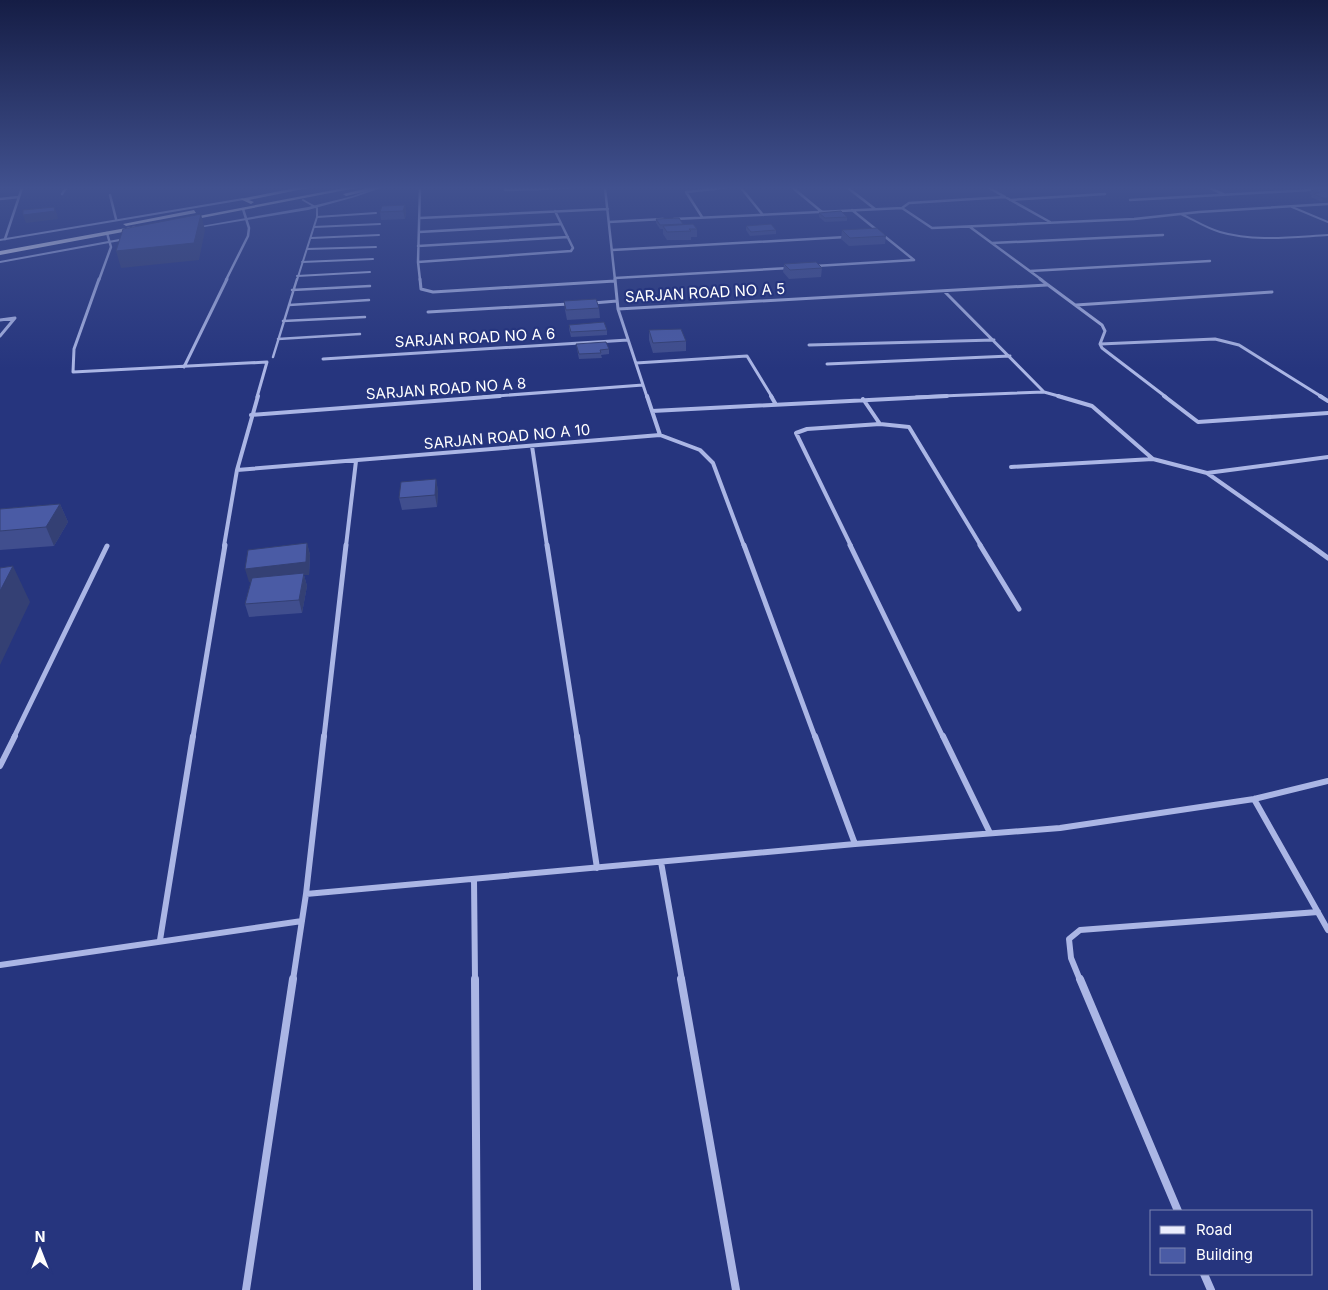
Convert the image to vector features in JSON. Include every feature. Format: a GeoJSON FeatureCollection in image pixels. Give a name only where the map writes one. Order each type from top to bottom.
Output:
{"type":"FeatureCollection","features":[{"type":"Feature","properties":{"kind":"main road"},"geometry":{"type":"LineString","coordinates":[[0,253],[26,248]]}},
{"type":"Feature","properties":{"kind":"street"},"geometry":{"type":"LineString","coordinates":[[0,262],[75,248]]}},
{"type":"Feature","properties":{"kind":"street"},"geometry":{"type":"LineString","coordinates":[[110,248],[74,349],[73,372],[266,362],[237,470],[160,940]]}},
{"type":"Feature","properties":{"kind":"street"},"geometry":{"type":"LineString","coordinates":[[184,366],[242,248]]}},
{"type":"Feature","properties":{"kind":"street"},"geometry":{"type":"LineString","coordinates":[[418,248],[421,289],[427,292],[798,267]]}},
{"type":"Feature","properties":{"kind":"street"},"geometry":{"type":"LineString","coordinates":[[418,262],[569,252],[573,248]]}},
{"type":"Feature","properties":{"kind":"street"},"geometry":{"type":"LineString","coordinates":[[646,248],[612,250],[618,309],[660,435],[700,450],[713,463],[855,844]]}},
{"type":"Feature","properties":{"kind":"street"},"geometry":{"type":"LineString","coordinates":[[808,266],[914,260],[899,248]]}},
{"type":"Feature","properties":{"kind":"street"},"geometry":{"type":"LineString","coordinates":[[999,248],[1102,325],[1105,330],[1100,344]]}},
{"type":"Feature","properties":{"kind":"street"},"geometry":{"type":"LineString","coordinates":[[1030,271],[1210,261]]}},
{"type":"Feature","properties":{"kind":"street","name":"SARJAN ROAD NO A 5"},"geometry":{"type":"LineString","coordinates":[[618,309],[1048,285]]}},
{"type":"Feature","properties":{"kind":"street"},"geometry":{"type":"LineString","coordinates":[[944,291],[1044,392]]}},
{"type":"Feature","properties":{"kind":"street"},"geometry":{"type":"LineString","coordinates":[[1075,305],[1272,292]]}},
{"type":"Feature","properties":{"kind":"street"},"geometry":{"type":"LineString","coordinates":[[587,303],[617,301]]}},
{"type":"Feature","properties":{"kind":"street"},"geometry":{"type":"LineString","coordinates":[[428,312],[578,304]]}},
{"type":"Feature","properties":{"kind":"street"},"geometry":{"type":"LineString","coordinates":[[0,320],[15,318],[0,336]]}},
{"type":"Feature","properties":{"kind":"street"},"geometry":{"type":"LineString","coordinates":[[1100,344],[1215,339],[1228,341],[1239,345],[1328,401]]}},
{"type":"Feature","properties":{"kind":"street","name":"SARJAN ROAD NO A 6"},"geometry":{"type":"LineString","coordinates":[[323,358],[628,340]]}},
{"type":"Feature","properties":{"kind":"street"},"geometry":{"type":"LineString","coordinates":[[809,345],[994,340]]}},
{"type":"Feature","properties":{"kind":"street"},"geometry":{"type":"LineString","coordinates":[[1100,344],[1105,351],[1198,422],[1328,413]]}},
{"type":"Feature","properties":{"kind":"street"},"geometry":{"type":"LineString","coordinates":[[636,363],[747,356],[775,403]]}},
{"type":"Feature","properties":{"kind":"street"},"geometry":{"type":"LineString","coordinates":[[828,364],[1010,356]]}},
{"type":"Feature","properties":{"kind":"street","name":"SARJAN ROAD NO A 8"},"geometry":{"type":"LineString","coordinates":[[251,415],[643,385]]}},
{"type":"Feature","properties":{"kind":"street"},"geometry":{"type":"LineString","coordinates":[[652,411],[775,403],[1044,392],[1092,406],[1153,458]]}},
{"type":"Feature","properties":{"kind":"street"},"geometry":{"type":"LineString","coordinates":[[863,399],[880,424]]}},
{"type":"Feature","properties":{"kind":"street"},"geometry":{"type":"LineString","coordinates":[[990,834],[796,437],[796,433],[806,429],[880,424],[902,425],[913,431],[1020,609]]}},
{"type":"Feature","properties":{"kind":"street","name":"SARJAN ROAD NO A 10"},"geometry":{"type":"LineString","coordinates":[[237,470],[660,435]]}},
{"type":"Feature","properties":{"kind":"street"},"geometry":{"type":"LineString","coordinates":[[532,446],[597,868]]}},
{"type":"Feature","properties":{"kind":"street"},"geometry":{"type":"LineString","coordinates":[[1011,467],[1153,458],[1207,473],[1328,558]]}},
{"type":"Feature","properties":{"kind":"street"},"geometry":{"type":"LineString","coordinates":[[1207,473],[1328,458]]}},
{"type":"Feature","properties":{"kind":"street"},"geometry":{"type":"LineString","coordinates":[[246,1290],[306,894],[356,460]]}},
{"type":"Feature","properties":{"kind":"street"},"geometry":{"type":"LineString","coordinates":[[0,766],[107,546]]}},
{"type":"Feature","properties":{"kind":"street"},"geometry":{"type":"LineString","coordinates":[[306,894],[855,844],[1060,828],[1254,799],[1328,780]]}},
{"type":"Feature","properties":{"kind":"street"},"geometry":{"type":"LineString","coordinates":[[1254,799],[1328,930]]}},
{"type":"Feature","properties":{"kind":"street"},"geometry":{"type":"LineString","coordinates":[[661,862],[736,1290]]}},
{"type":"Feature","properties":{"kind":"street"},"geometry":{"type":"LineString","coordinates":[[474,879],[477,1290]]}},
{"type":"Feature","properties":{"kind":"street"},"geometry":{"type":"LineString","coordinates":[[1178,1210],[1072,958],[1069,939],[1080,930],[1318,912]]}},
{"type":"Feature","properties":{"kind":"street"},"geometry":{"type":"LineString","coordinates":[[0,965],[160,940],[302,921]]}},
{"type":"Feature","properties":{"kind":"street"},"geometry":{"type":"LineString","coordinates":[[1204,1275],[1211,1290]]}},
{"type":"Feature","properties":{"kind":"lane"},"geometry":{"type":"LineString","coordinates":[[273,358],[292,290],[307,249],[325,248]]}},
{"type":"Feature","properties":{"kind":"lane"},"geometry":{"type":"LineString","coordinates":[[302,262],[374,258]]}},
{"type":"Feature","properties":{"kind":"lane"},"geometry":{"type":"LineString","coordinates":[[297,276],[370,272]]}},
{"type":"Feature","properties":{"kind":"lane"},"geometry":{"type":"LineString","coordinates":[[292,290],[370,286]]}},
{"type":"Feature","properties":{"kind":"lane"},"geometry":{"type":"LineString","coordinates":[[289,305],[369,300]]}},
{"type":"Feature","properties":{"kind":"lane"},"geometry":{"type":"LineString","coordinates":[[283,321],[365,316]]}},
{"type":"Feature","properties":{"kind":"lane"},"geometry":{"type":"LineString","coordinates":[[278,339],[360,334]]}},
{"type":"Feature","properties":{"kind":"building"},"geometry":{"type":"Polygon","coordinates":[[[117,248],[143,248],[116,251],[117,248]]]}},
{"type":"Feature","properties":{"kind":"building"},"geometry":{"type":"Polygon","coordinates":[[[816,262],[822,268],[790,270],[784,264],[816,262]]]}},
{"type":"Feature","properties":{"kind":"building"},"geometry":{"type":"Polygon","coordinates":[[[596,299],[599,308],[566,310],[564,301],[596,299]]]}},
{"type":"Feature","properties":{"kind":"building"},"geometry":{"type":"Polygon","coordinates":[[[604,322],[607,330],[571,332],[569,325],[604,322]]]}},
{"type":"Feature","properties":{"kind":"building"},"geometry":{"type":"Polygon","coordinates":[[[681,329],[686,341],[653,343],[649,330],[681,329]]]}},
{"type":"Feature","properties":{"kind":"building"},"geometry":{"type":"Polygon","coordinates":[[[606,342],[609,349],[600,350],[601,353],[579,354],[576,344],[606,342]]]}},
{"type":"Feature","properties":{"kind":"building"},"geometry":{"type":"Polygon","coordinates":[[[436,479],[435,495],[399,498],[401,482],[436,479]]]}},
{"type":"Feature","properties":{"kind":"building"},"geometry":{"type":"Polygon","coordinates":[[[60,504],[46,527],[0,531],[0,509],[60,504]]]}},
{"type":"Feature","properties":{"kind":"building"},"geometry":{"type":"Polygon","coordinates":[[[307,543],[306,562],[245,569],[248,550],[307,543]]]}},
{"type":"Feature","properties":{"kind":"building"},"geometry":{"type":"Polygon","coordinates":[[[13,566],[0,591],[0,568],[13,566]]]}},
{"type":"Feature","properties":{"kind":"building"},"geometry":{"type":"Polygon","coordinates":[[[304,573],[299,600],[245,604],[252,578],[304,573]]]}}]}
